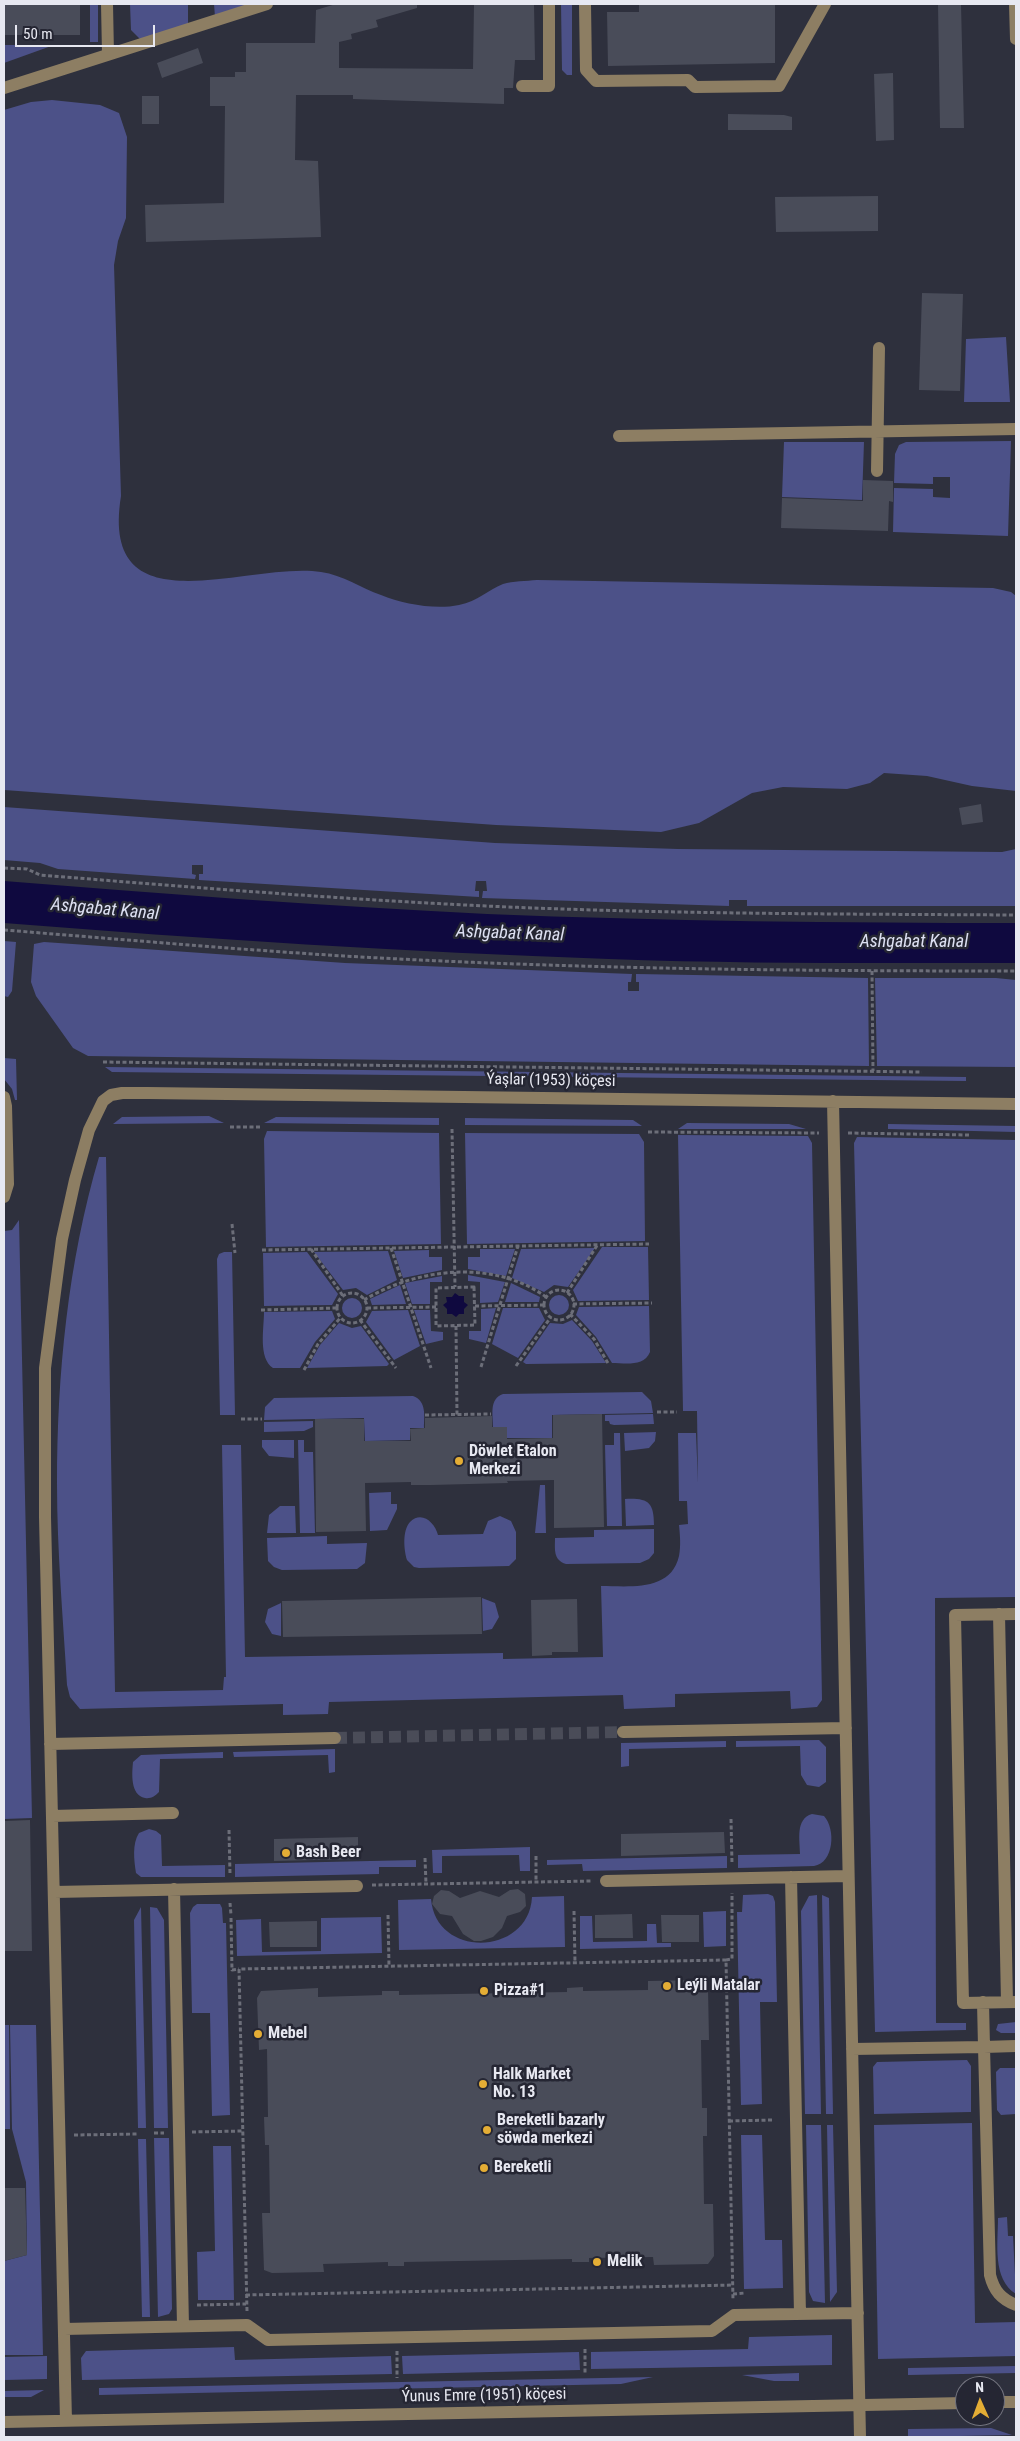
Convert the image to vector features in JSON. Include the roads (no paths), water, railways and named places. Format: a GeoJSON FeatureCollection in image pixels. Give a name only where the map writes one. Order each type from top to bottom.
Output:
{"type":"FeatureCollection","features":[{"type":"Feature","properties":{"kind":"street"},"geometry":{"type":"LineString","coordinates":[[107,4],[108,54]]}},
{"type":"Feature","properties":{"kind":"street"},"geometry":{"type":"LineString","coordinates":[[4,88],[267,4]]}},
{"type":"Feature","properties":{"kind":"street"},"geometry":{"type":"LineString","coordinates":[[522,86],[549,86],[549,4]]}},
{"type":"Feature","properties":{"kind":"street"},"geometry":{"type":"LineString","coordinates":[[585,4],[586,70],[596,81],[688,80],[695,87],[779,86],[825,4]]}},
{"type":"Feature","properties":{"kind":"street"},"geometry":{"type":"LineString","coordinates":[[1015,4],[1016,39]]}},
{"type":"Feature","properties":{"kind":"street"},"geometry":{"type":"LineString","coordinates":[[877,471],[879,348]]}},
{"type":"Feature","properties":{"kind":"street"},"geometry":{"type":"LineString","coordinates":[[619,436],[1016,429]]}},
{"type":"Feature","properties":{"kind":"street","name":"Ýaşlar (1953) köçesi"},"geometry":{"type":"LineString","coordinates":[[50,1744],[45,1517],[45,1368],[62,1239],[82,1155],[95,1114],[103,1101],[111,1095],[148,1093],[833,1100],[1016,1104]]}},
{"type":"Feature","properties":{"kind":"street"},"geometry":{"type":"LineString","coordinates":[[4,1097],[6,1106],[8,1184],[4,1198]]}},
{"type":"Feature","properties":{"kind":"street"},"geometry":{"type":"LineString","coordinates":[[833,1100],[860,2437]]}},
{"type":"Feature","properties":{"kind":"street"},"geometry":{"type":"LineString","coordinates":[[999,1614],[1012,2002],[963,2003],[955,1615],[999,1614],[1016,1614]]}},
{"type":"Feature","properties":{"kind":"street"},"geometry":{"type":"LineString","coordinates":[[623,1732],[846,1728]]}},
{"type":"Feature","properties":{"kind":"street"},"geometry":{"type":"LineString","coordinates":[[66,2421],[50,1744],[335,1738]]}},
{"type":"Feature","properties":{"kind":"street"},"geometry":{"type":"LineString","coordinates":[[52,1816],[172,1813]]}},
{"type":"Feature","properties":{"kind":"street"},"geometry":{"type":"LineString","coordinates":[[606,1880],[848,1876]]}},
{"type":"Feature","properties":{"kind":"street"},"geometry":{"type":"LineString","coordinates":[[791,1877],[800,2314]]}},
{"type":"Feature","properties":{"kind":"street"},"geometry":{"type":"LineString","coordinates":[[54,1892],[357,1886]]}},
{"type":"Feature","properties":{"kind":"street"},"geometry":{"type":"LineString","coordinates":[[174,1889],[183,2326]]}},
{"type":"Feature","properties":{"kind":"street"},"geometry":{"type":"LineString","coordinates":[[984,2002],[988,2266],[992,2283],[1001,2297],[1016,2305]]}},
{"type":"Feature","properties":{"kind":"street"},"geometry":{"type":"LineString","coordinates":[[852,2049],[1016,2046]]}},
{"type":"Feature","properties":{"kind":"street"},"geometry":{"type":"LineString","coordinates":[[64,2329],[247,2325],[268,2340],[712,2331],[734,2315],[858,2312]]}},
{"type":"Feature","properties":{"kind":"street","name":"Ýunus Emre (1951) köçesi"},"geometry":{"type":"LineString","coordinates":[[4,2422],[955,2402]]}},
{"type":"Feature","properties":{"kind":"water","name":"Ashgabat Kanal"},"geometry":{"type":"Polygon","coordinates":[[[4,881],[245,899],[487,914],[751,921],[1016,923],[1016,963],[660,961],[533,956],[306,944],[4,923],[4,881]]]}},
{"type":"Feature","properties":{"kind":"water"},"geometry":{"type":"Polygon","coordinates":[[[455,1293],[459,1296],[464,1296],[464,1302],[468,1305],[464,1309],[464,1314],[459,1314],[456,1317],[452,1314],[447,1314],[447,1309],[443,1305],[447,1302],[446,1297],[452,1297],[455,1293]]]}},
{"type":"Feature","properties":{"kind":"tunnel"},"geometry":{"type":"LineString","coordinates":[[335,1738],[623,1732]]}},
{"type":"Feature","properties":{"kind":"place","name":"Döwlet Etalon Merkezi"},"geometry":{"type":"Point","coordinates":[459,1461]}},
{"type":"Feature","properties":{"kind":"place","name":"Bash Beer"},"geometry":{"type":"Point","coordinates":[286,1853]}},
{"type":"Feature","properties":{"kind":"place","name":"Leýli Matalar"},"geometry":{"type":"Point","coordinates":[667,1986]}},
{"type":"Feature","properties":{"kind":"place","name":"Pizza#1"},"geometry":{"type":"Point","coordinates":[484,1991]}},
{"type":"Feature","properties":{"kind":"place","name":"Mebel"},"geometry":{"type":"Point","coordinates":[258,2034]}},
{"type":"Feature","properties":{"kind":"place","name":"Halk Market No. 13"},"geometry":{"type":"Point","coordinates":[483,2084]}},
{"type":"Feature","properties":{"kind":"place","name":"Bereketli bazarly söwda merkezi"},"geometry":{"type":"Point","coordinates":[487,2130]}},
{"type":"Feature","properties":{"kind":"place","name":"Bereketli"},"geometry":{"type":"Point","coordinates":[484,2168]}},
{"type":"Feature","properties":{"kind":"place","name":"Melik"},"geometry":{"type":"Point","coordinates":[597,2262]}}]}
